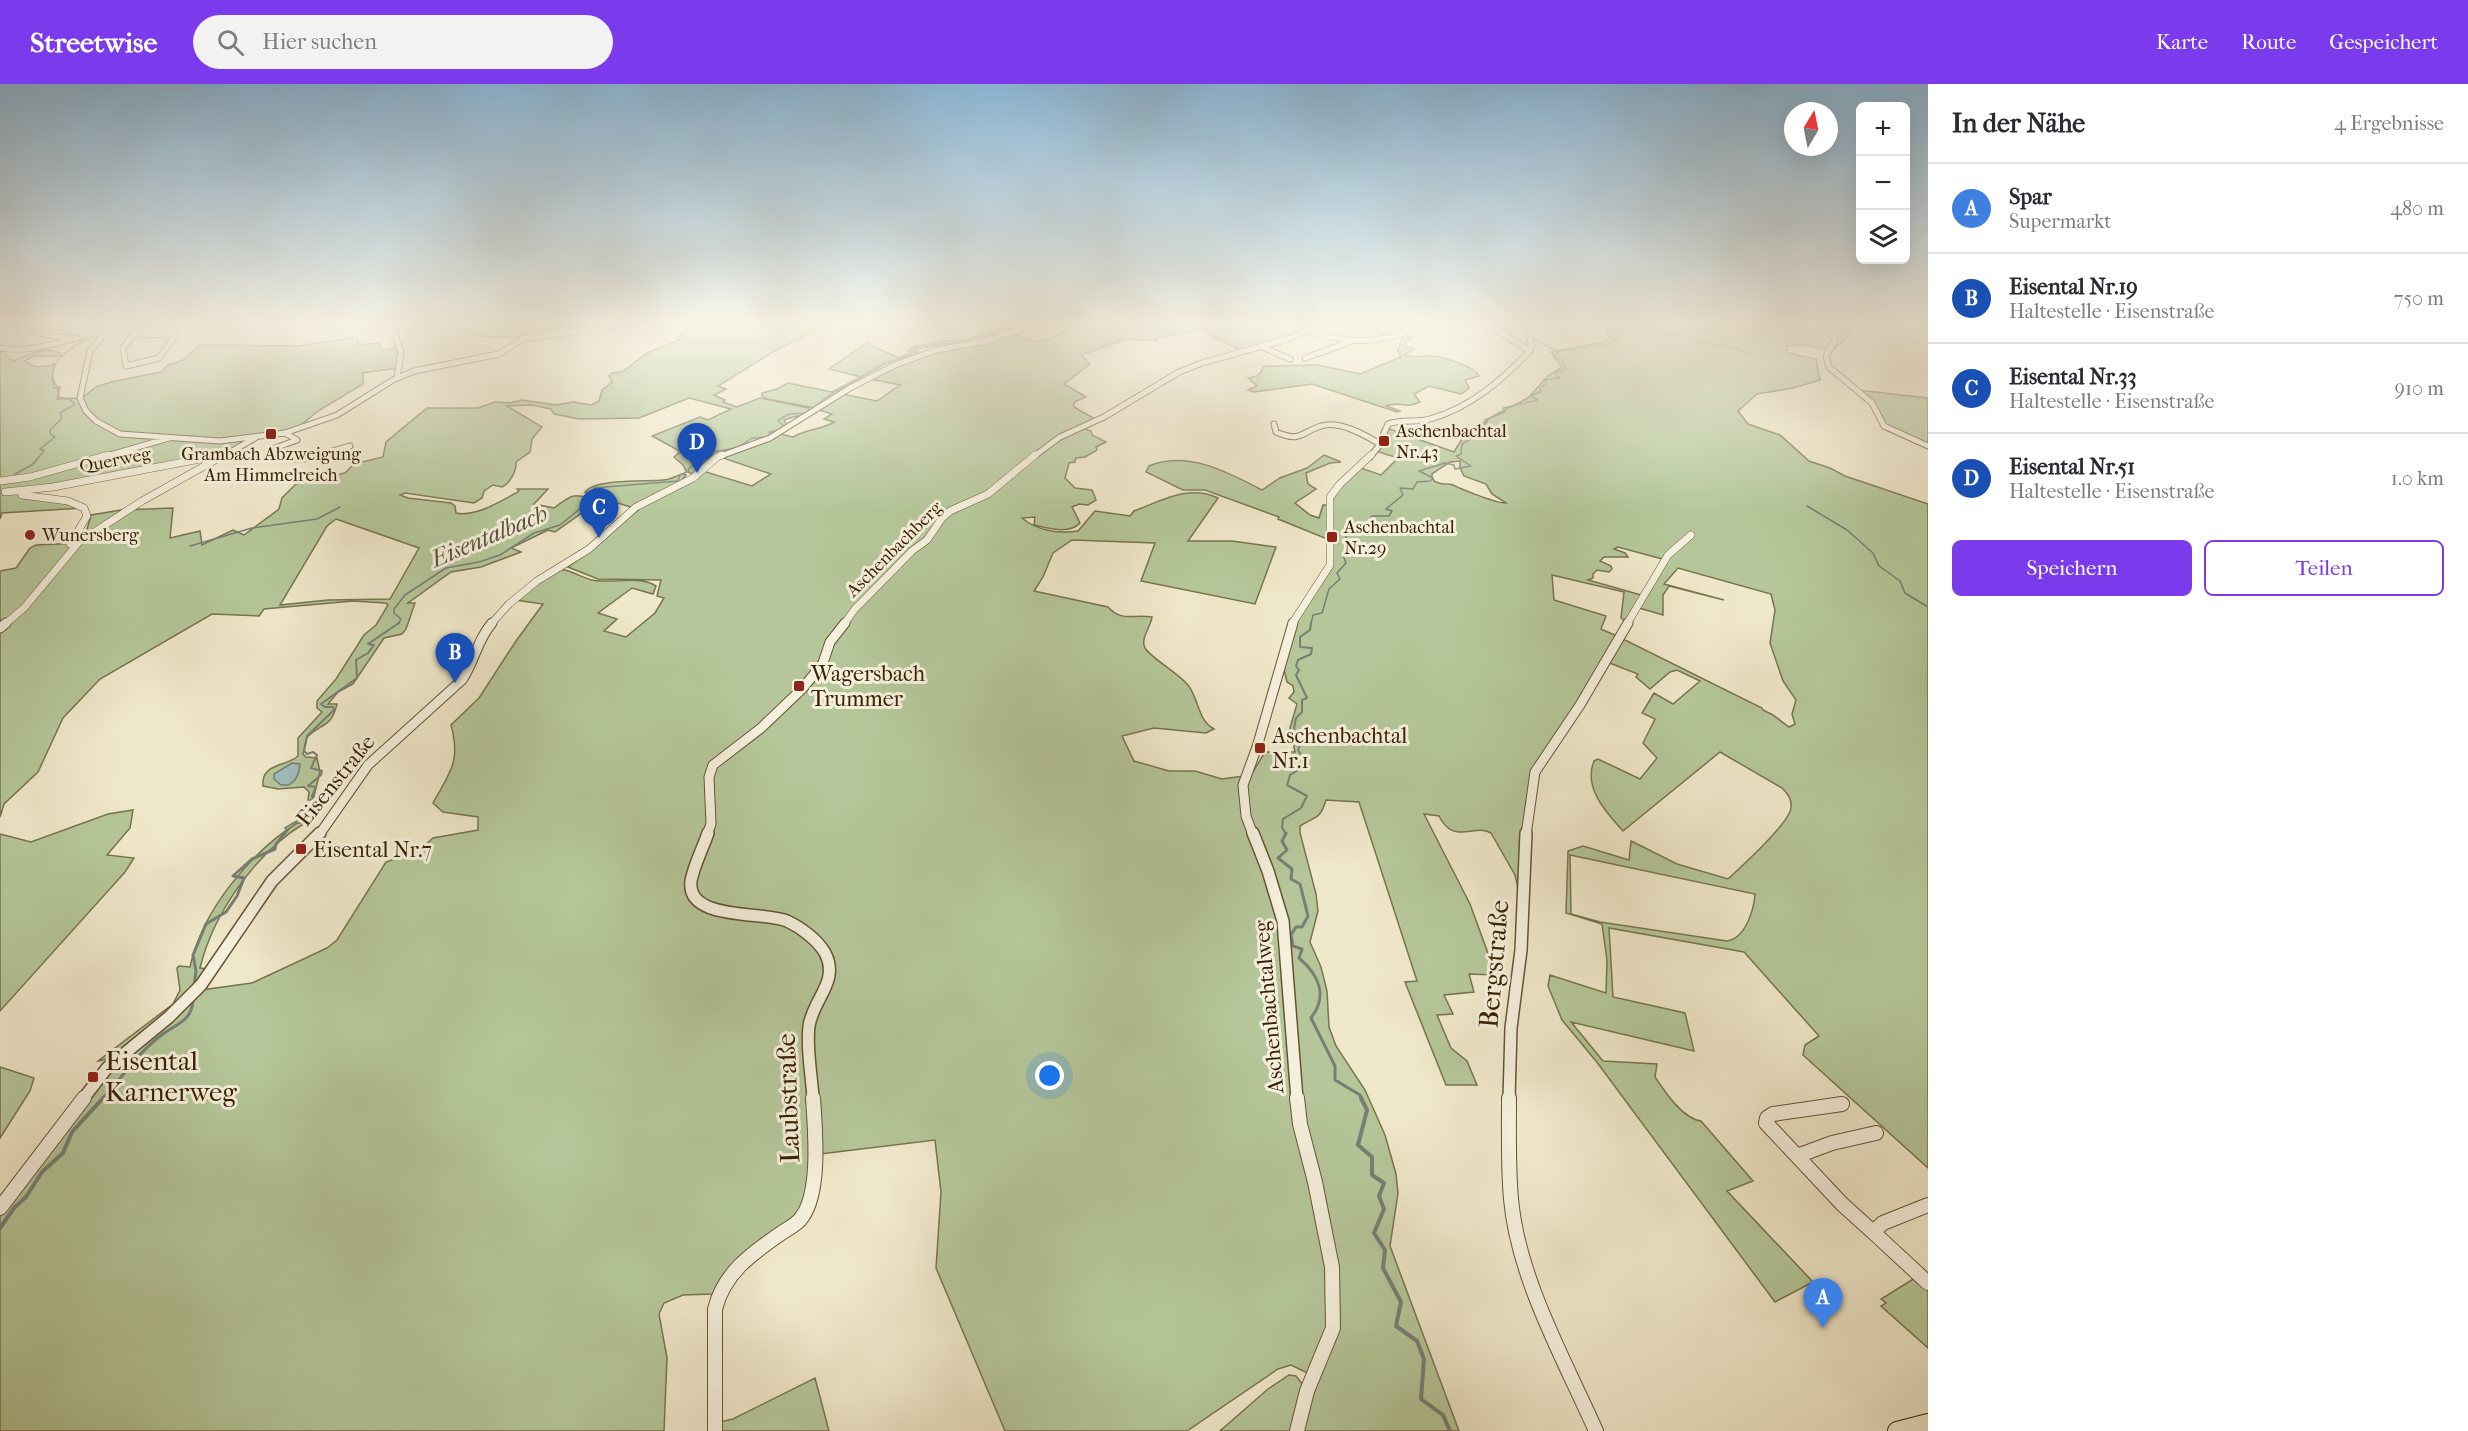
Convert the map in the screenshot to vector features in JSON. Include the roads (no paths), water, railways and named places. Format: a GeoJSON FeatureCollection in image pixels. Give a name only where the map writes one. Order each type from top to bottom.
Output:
{"type":"FeatureCollection","features":[{"type":"Feature","properties":{"kind":"main road"},"geometry":{"type":"LineString","coordinates":[[1897,1431],[1928,1423]]}},
{"type":"Feature","properties":{"kind":"street"},"geometry":{"type":"LineString","coordinates":[[84,385],[80,399],[82,404],[97,422],[113,432],[211,441],[285,433],[337,415],[386,385]]}},
{"type":"Feature","properties":{"kind":"street","name":"Eisenstraße"},"geometry":{"type":"LineString","coordinates":[[0,1208],[107,1068],[196,990],[272,881],[322,831],[356,779],[372,760],[462,680],[470,668],[476,646],[483,633],[524,590],[589,549],[636,507],[693,478],[720,456],[756,444],[784,431],[857,385]]}},
{"type":"Feature","properties":{"kind":"street","name":"Aschenbachberg"},"geometry":{"type":"LineString","coordinates":[[803,688],[823,663],[830,642],[855,609],[912,550],[927,540],[942,518],[950,511],[988,495],[1021,465],[1060,437],[1104,417],[1155,385]]}},
{"type":"Feature","properties":{"kind":"street","name":"Aschenbachtalweg"},"geometry":{"type":"LineString","coordinates":[[1297,1431],[1307,1391],[1333,1328],[1332,1267],[1300,1124],[1294,1081],[1283,921],[1268,872],[1246,816],[1244,785],[1291,625],[1330,565],[1330,497],[1380,444],[1390,423],[1428,420],[1466,405],[1494,385]]}},
{"type":"Feature","properties":{"kind":"street"},"geometry":{"type":"LineString","coordinates":[[1850,385],[1872,403],[1884,426],[1928,446]]}},
{"type":"Feature","properties":{"kind":"street"},"geometry":{"type":"LineString","coordinates":[[1274,424],[1276,432],[1287,436],[1302,436],[1321,426],[1329,425],[1366,435],[1380,444]]}},
{"type":"Feature","properties":{"kind":"street"},"geometry":{"type":"LineString","coordinates":[[285,433],[297,440],[275,448],[275,457],[303,459],[350,446]]}},
{"type":"Feature","properties":{"kind":"street"},"geometry":{"type":"LineString","coordinates":[[0,481],[30,477],[159,442],[171,436]]}},
{"type":"Feature","properties":{"kind":"street"},"geometry":{"type":"LineString","coordinates":[[0,628],[24,608],[76,544],[142,501],[255,438]]}},
{"type":"Feature","properties":{"kind":"street","name":"Querweg"},"geometry":{"type":"LineString","coordinates":[[2,492],[53,487],[230,453]]}},
{"type":"Feature","properties":{"kind":"street"},"geometry":{"type":"LineString","coordinates":[[2,492],[68,501],[84,508],[87,516],[70,544],[76,544]]}},
{"type":"Feature","properties":{"kind":"street","name":"Bergstraße"},"geometry":{"type":"LineString","coordinates":[[1596,1431],[1534,1291],[1519,1242],[1511,1200],[1509,1150],[1511,1028],[1521,950],[1524,851],[1536,772],[1580,705],[1668,555],[1691,535]]}},
{"type":"Feature","properties":{"kind":"street","name":"Laubstraße"},"geometry":{"type":"LineString","coordinates":[[715,1431],[715,1310],[719,1292],[740,1266],[802,1218],[808,1208],[815,1162],[809,1027],[813,1012],[824,993],[830,974],[828,957],[824,951],[798,928],[777,918],[703,907],[693,895],[691,882],[710,828],[710,777],[713,765],[761,728],[803,688]]}},
{"type":"Feature","properties":{"kind":"street"},"geometry":{"type":"LineString","coordinates":[[1842,1104],[1773,1114],[1767,1118],[1766,1123],[1842,1204],[1928,1283]]}},
{"type":"Feature","properties":{"kind":"street"},"geometry":{"type":"LineString","coordinates":[[1797,1156],[1832,1143],[1876,1132]]}},
{"type":"Feature","properties":{"kind":"street"},"geometry":{"type":"LineString","coordinates":[[1873,1232],[1882,1223],[1928,1205]]}},
{"type":"Feature","properties":{"kind":"water"},"geometry":{"type":"Polygon","coordinates":[[[292,763],[300,764],[297,776],[291,784],[281,785],[274,779],[274,774],[292,763]]]}},
{"type":"Feature","properties":{"kind":"waterway"},"geometry":{"type":"LineString","coordinates":[[15,474],[32,465],[44,451],[40,449],[55,437],[50,434],[50,430],[62,418],[60,413],[75,404],[69,399],[59,397],[56,385]]}},
{"type":"Feature","properties":{"kind":"waterway","name":"Eisentalbach"},"geometry":{"type":"LineString","coordinates":[[784,427],[778,420],[789,414],[806,413],[847,385]]}},
{"type":"Feature","properties":{"kind":"waterway"},"geometry":{"type":"LineString","coordinates":[[1311,624],[1313,615],[1322,613],[1329,589],[1340,579],[1337,573],[1346,563],[1342,553],[1346,550],[1346,535],[1364,528],[1372,516],[1389,516],[1392,511],[1386,509],[1403,495],[1400,488],[1413,489],[1417,482],[1430,481],[1433,478],[1419,471],[1445,463],[1454,465],[1455,469],[1471,466],[1456,456],[1461,454],[1462,444],[1472,438],[1470,435],[1480,430],[1487,422],[1485,420],[1505,412],[1503,408],[1538,400],[1531,396],[1540,392],[1540,388],[1545,385]]}},
{"type":"Feature","properties":{"kind":"waterway","name":"Eisentalbach"},"geometry":{"type":"LineString","coordinates":[[398,623],[401,619],[394,613],[394,609],[405,595],[446,568],[479,562],[500,555],[534,533],[560,525],[597,495],[594,488],[678,481],[680,475],[689,471],[688,469],[711,452],[737,448],[752,438],[766,437],[771,434],[769,432],[780,430]]}},
{"type":"Feature","properties":{"kind":"waterway"},"geometry":{"type":"LineString","coordinates":[[1807,506],[1847,530],[1873,553],[1879,566],[1900,581],[1905,593],[1928,607]]}},
{"type":"Feature","properties":{"kind":"waterway"},"geometry":{"type":"LineString","coordinates":[[190,546],[252,528],[317,519],[340,507]]}},
{"type":"Feature","properties":{"kind":"waterway","name":"Eisentalbach"},"geometry":{"type":"LineString","coordinates":[[284,835],[288,830],[285,828],[314,811],[312,796],[316,787],[308,786],[321,775],[322,771],[311,768],[317,755],[313,752],[307,754],[304,751],[307,736],[334,710],[333,707],[325,707],[321,704],[357,678],[356,660],[368,653],[374,645],[368,644],[398,623]]}},
{"type":"Feature","properties":{"kind":"waterway"},"geometry":{"type":"LineString","coordinates":[[1286,834],[1282,827],[1283,819],[1301,808],[1307,796],[1287,785],[1290,775],[1301,768],[1304,760],[1298,750],[1302,739],[1294,729],[1296,718],[1302,712],[1302,700],[1307,698],[1296,675],[1299,670],[1296,666],[1298,660],[1311,654],[1312,648],[1300,647],[1300,637],[1310,630],[1311,623]]}},
{"type":"Feature","properties":{"kind":"waterway","name":"Eisentalbach"},"geometry":{"type":"LineString","coordinates":[[194,986],[196,971],[193,955],[206,924],[226,912],[237,896],[244,878],[233,876],[252,859],[275,849],[276,844],[285,833]]}},
{"type":"Feature","properties":{"kind":"waterway"},"geometry":{"type":"LineString","coordinates":[[1286,834],[1282,841],[1287,850],[1278,858],[1292,869],[1291,879],[1300,884],[1308,916],[1302,927],[1296,927],[1291,935],[1293,946],[1302,949],[1299,958],[1312,971],[1319,986],[1319,1002],[1311,1018],[1335,1066],[1335,1080],[1360,1095],[1362,1099]]}},
{"type":"Feature","properties":{"kind":"waterway","name":"Eisentalbach"},"geometry":{"type":"LineString","coordinates":[[102,1099],[146,1049],[187,1017],[193,1001]]}},
{"type":"Feature","properties":{"kind":"waterway","name":"Eisentalbach"},"geometry":{"type":"LineString","coordinates":[[0,1228],[14,1208],[26,1197],[42,1172],[63,1153],[72,1132],[103,1098]]}},
{"type":"Feature","properties":{"kind":"waterway"},"geometry":{"type":"LineString","coordinates":[[1361,1098],[1367,1110],[1358,1145],[1372,1157],[1372,1175],[1384,1183],[1379,1196],[1384,1209],[1374,1233],[1385,1250],[1383,1268],[1401,1302],[1396,1326],[1417,1341],[1424,1359],[1421,1399],[1443,1415],[1450,1431]]}},
{"type":"Feature","properties":{"kind":"place","name":"Grambach Abzweigung Am Himmelreich"},"geometry":{"type":"Point","coordinates":[271,434]}},
{"type":"Feature","properties":{"kind":"place","name":"Aschenbachtal Nr.43"},"geometry":{"type":"Point","coordinates":[1384,441]}},
{"type":"Feature","properties":{"kind":"place","name":"Eisental Nr.51"},"geometry":{"type":"Point","coordinates":[697,473]}},
{"type":"Feature","properties":{"kind":"place","name":"Wunersberg"},"geometry":{"type":"Point","coordinates":[30,535]}},
{"type":"Feature","properties":{"kind":"place","name":"Aschenbachtal Nr.29"},"geometry":{"type":"Point","coordinates":[1332,537]}},
{"type":"Feature","properties":{"kind":"place","name":"Eisental Nr.33"},"geometry":{"type":"Point","coordinates":[599,538]}},
{"type":"Feature","properties":{"kind":"place","name":"Eisental Nr.19"},"geometry":{"type":"Point","coordinates":[455,683]}},
{"type":"Feature","properties":{"kind":"place","name":"Wagersbach Trummer"},"geometry":{"type":"Point","coordinates":[799,686]}},
{"type":"Feature","properties":{"kind":"place","name":"Aschenbachtal Nr.1"},"geometry":{"type":"Point","coordinates":[1260,748]}},
{"type":"Feature","properties":{"kind":"place","name":"Eisental Nr.7"},"geometry":{"type":"Point","coordinates":[301,849]}},
{"type":"Feature","properties":{"kind":"place","name":"Eisental Karnerweg"},"geometry":{"type":"Point","coordinates":[93,1077]}},
{"type":"Feature","properties":{"kind":"place","name":"Spar"},"geometry":{"type":"Point","coordinates":[1823,1328]}}]}
